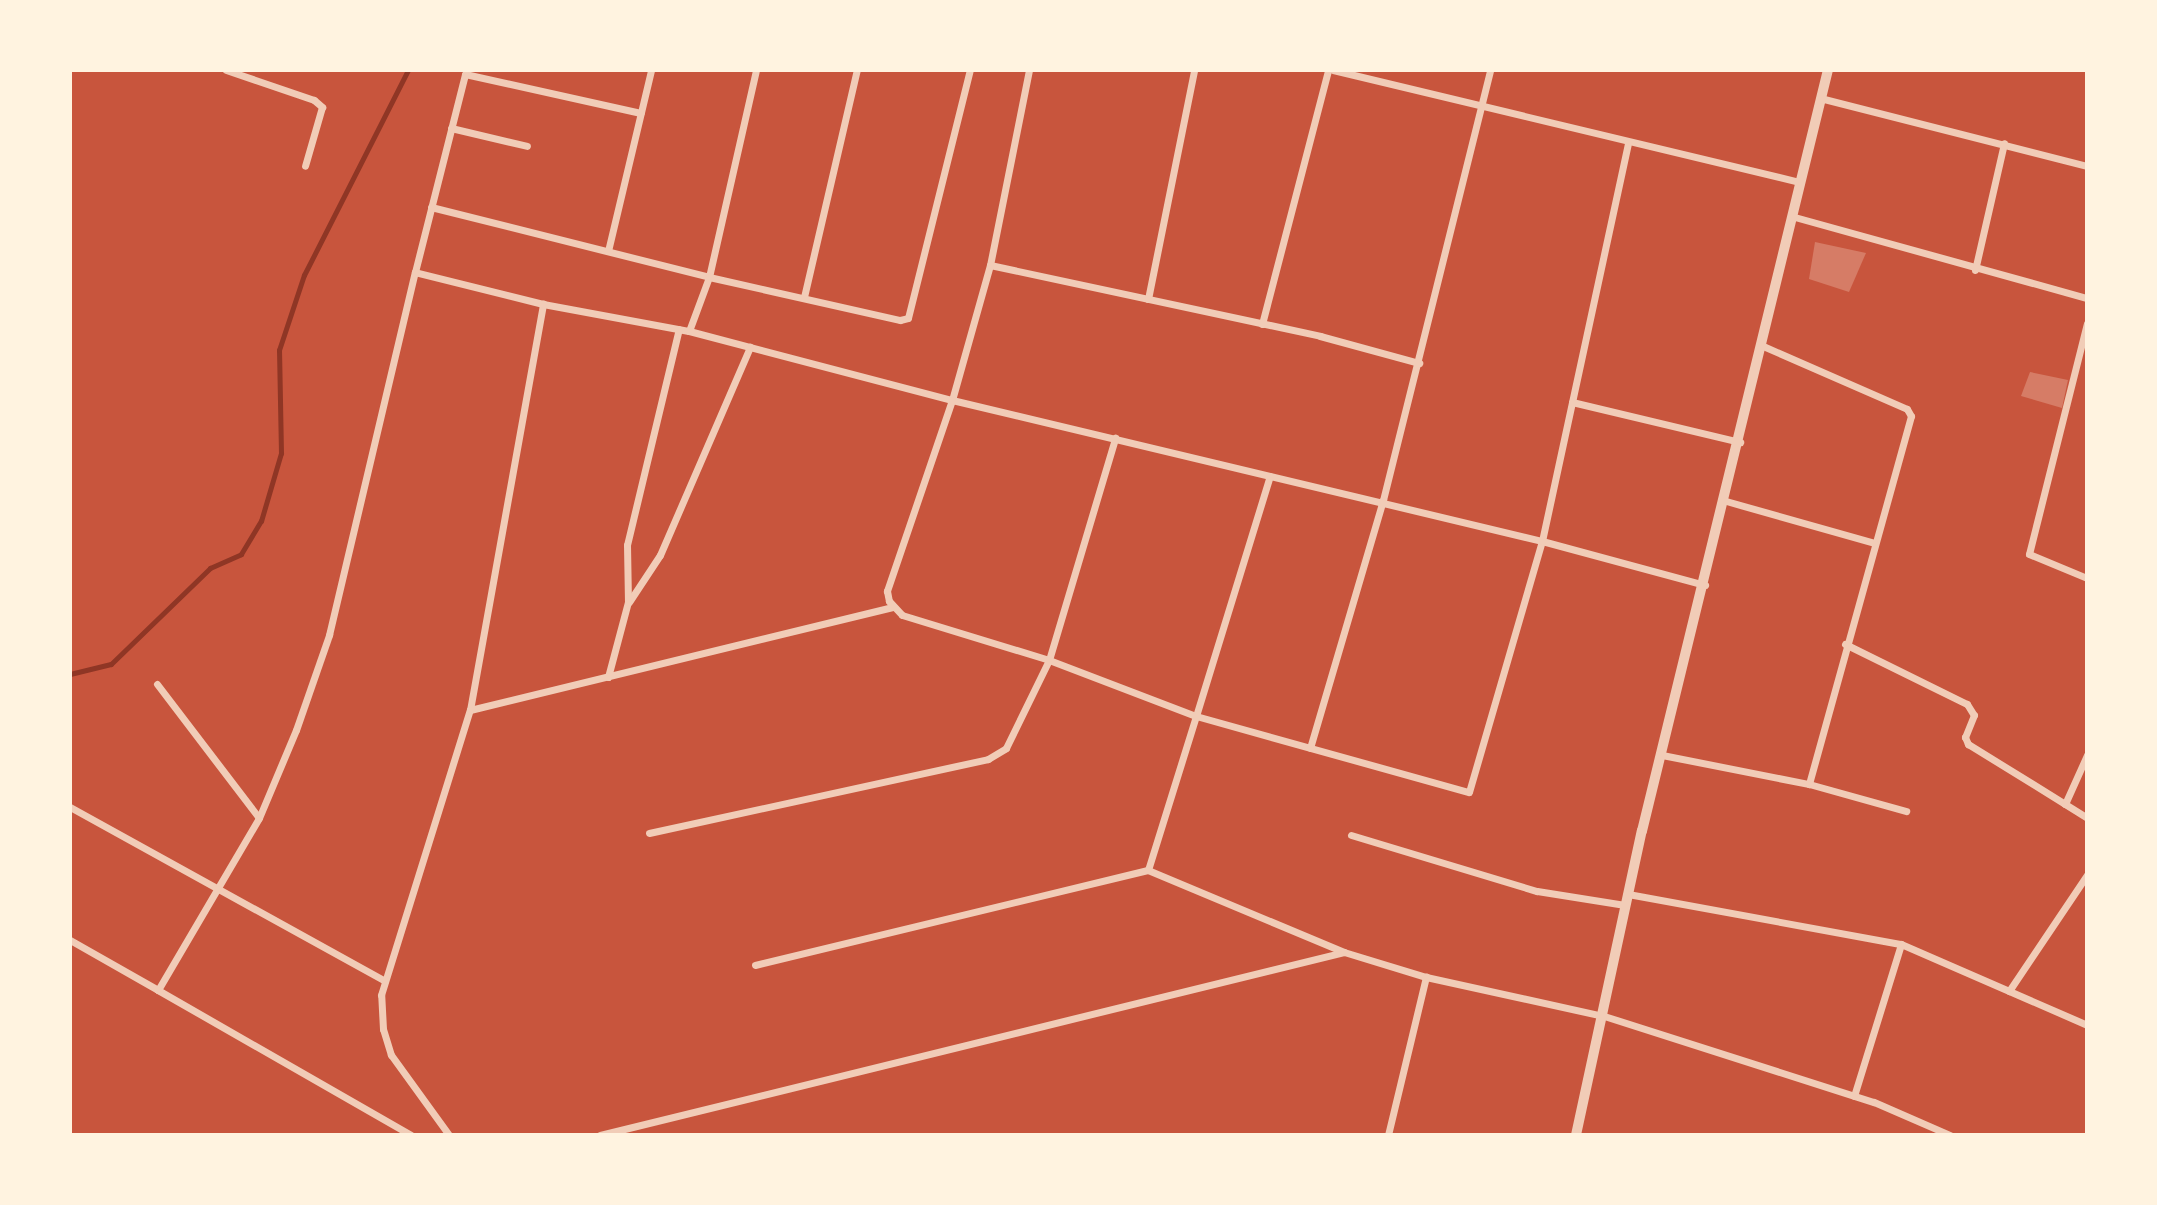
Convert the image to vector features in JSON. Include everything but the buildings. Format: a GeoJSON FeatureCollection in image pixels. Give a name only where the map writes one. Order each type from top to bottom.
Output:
{"type":"FeatureCollection","features":[{"type":"Feature","properties":{"kind":"street"},"geometry":{"type":"LineString","coordinates":[[226,70],[314,100],[322,107],[305,166]]}},
{"type":"Feature","properties":{"kind":"street"},"geometry":{"type":"LineString","coordinates":[[608,251],[651,70]]}},
{"type":"Feature","properties":{"kind":"street"},"geometry":{"type":"LineString","coordinates":[[689,331],[709,277],[756,70]]}},
{"type":"Feature","properties":{"kind":"street"},"geometry":{"type":"LineString","coordinates":[[804,297],[857,70]]}},
{"type":"Feature","properties":{"kind":"street"},"geometry":{"type":"LineString","coordinates":[[431,207],[709,277],[900,320],[908,318],[970,70]]}},
{"type":"Feature","properties":{"kind":"street"},"geometry":{"type":"LineString","coordinates":[[1029,70],[990,265],[952,400],[887,591],[893,607],[902,615],[1049,660],[1196,716],[1469,792],[1542,541],[1628,143]]}},
{"type":"Feature","properties":{"kind":"street"},"geometry":{"type":"LineString","coordinates":[[1148,299],[1195,70]]}},
{"type":"Feature","properties":{"kind":"street"},"geometry":{"type":"LineString","coordinates":[[1262,324],[1330,70],[1479,103],[1628,143],[1798,182]]}},
{"type":"Feature","properties":{"kind":"street"},"geometry":{"type":"LineString","coordinates":[[1310,748],[1383,500],[1419,363],[1479,103],[1490,70]]}},
{"type":"Feature","properties":{"kind":"street"},"geometry":{"type":"LineString","coordinates":[[1576,1135],[1604,1016],[1626,899],[1726,501],[1798,182],[1828,70]]}},
{"type":"Feature","properties":{"kind":"street"},"geometry":{"type":"LineString","coordinates":[[158,990],[259,818],[296,730],[329,635],[465,74],[641,113]]}},
{"type":"Feature","properties":{"kind":"street"},"geometry":{"type":"LineString","coordinates":[[1819,98],[2004,142],[2087,166]]}},
{"type":"Feature","properties":{"kind":"street"},"geometry":{"type":"LineString","coordinates":[[451,128],[527,146]]}},
{"type":"Feature","properties":{"kind":"street"},"geometry":{"type":"LineString","coordinates":[[1975,270],[2004,142]]}},
{"type":"Feature","properties":{"kind":"street"},"geometry":{"type":"LineString","coordinates":[[1791,216],[1975,270],[2087,298]]}},
{"type":"Feature","properties":{"kind":"street"},"geometry":{"type":"LineString","coordinates":[[990,265],[1262,324],[1419,363]]}},
{"type":"Feature","properties":{"kind":"street"},"geometry":{"type":"LineString","coordinates":[[415,272],[543,304],[689,331],[952,400],[1270,476],[1383,500],[1705,585]]}},
{"type":"Feature","properties":{"kind":"street"},"geometry":{"type":"LineString","coordinates":[[457,1135],[448,1134],[391,1055],[383,1029],[383,980],[404,933],[470,710],[543,304]]}},
{"type":"Feature","properties":{"kind":"street"},"geometry":{"type":"LineString","coordinates":[[2087,323],[2029,554],[2087,578]]}},
{"type":"Feature","properties":{"kind":"street"},"geometry":{"type":"LineString","coordinates":[[608,677],[628,602],[627,545],[679,329]]}},
{"type":"Feature","properties":{"kind":"street"},"geometry":{"type":"LineString","coordinates":[[1763,346],[1907,409],[1909,423],[1845,645],[1810,784]]}},
{"type":"Feature","properties":{"kind":"street"},"geometry":{"type":"LineString","coordinates":[[628,602],[660,555],[750,347]]}},
{"type":"Feature","properties":{"kind":"street"},"geometry":{"type":"LineString","coordinates":[[1572,402],[1740,442]]}},
{"type":"Feature","properties":{"kind":"street"},"geometry":{"type":"LineString","coordinates":[[649,833],[988,759],[1011,741],[1049,660],[1115,439]]}},
{"type":"Feature","properties":{"kind":"street"},"geometry":{"type":"LineString","coordinates":[[1148,870],[1270,476]]}},
{"type":"Feature","properties":{"kind":"street"},"geometry":{"type":"LineString","coordinates":[[1726,501],[1874,543]]}},
{"type":"Feature","properties":{"kind":"street"},"geometry":{"type":"LineString","coordinates":[[470,710],[893,607]]}},
{"type":"Feature","properties":{"kind":"street"},"geometry":{"type":"LineString","coordinates":[[1845,645],[1967,704],[1974,715],[1965,737],[1968,744],[2087,818]]}},
{"type":"Feature","properties":{"kind":"street"},"geometry":{"type":"LineString","coordinates":[[158,684],[259,818]]}},
{"type":"Feature","properties":{"kind":"street"},"geometry":{"type":"LineString","coordinates":[[2065,804],[2087,754]]}},
{"type":"Feature","properties":{"kind":"street"},"geometry":{"type":"LineString","coordinates":[[1662,755],[1810,784],[1906,811]]}},
{"type":"Feature","properties":{"kind":"street"},"geometry":{"type":"LineString","coordinates":[[70,807],[215,890],[383,980]]}},
{"type":"Feature","properties":{"kind":"street"},"geometry":{"type":"LineString","coordinates":[[1350,835],[1537,891],[1626,899],[1901,944],[2087,1025]]}},
{"type":"Feature","properties":{"kind":"street"},"geometry":{"type":"LineString","coordinates":[[755,965],[1148,870],[1344,952],[1426,976],[1604,1016],[1854,1096],[1950,1135]]}},
{"type":"Feature","properties":{"kind":"street"},"geometry":{"type":"LineString","coordinates":[[2010,991],[2087,874]]}},
{"type":"Feature","properties":{"kind":"street"},"geometry":{"type":"LineString","coordinates":[[70,940],[411,1135]]}},
{"type":"Feature","properties":{"kind":"street"},"geometry":{"type":"LineString","coordinates":[[1854,1096],[1901,944]]}},
{"type":"Feature","properties":{"kind":"street"},"geometry":{"type":"LineString","coordinates":[[600,1135],[1344,952]]}},
{"type":"Feature","properties":{"kind":"street"},"geometry":{"type":"LineString","coordinates":[[1388,1135],[1426,976]]}},
{"type":"Feature","properties":{"kind":"waterway"},"geometry":{"type":"LineString","coordinates":[[70,674],[111,664],[210,568],[241,554],[261,521],[281,453],[279,350],[304,275],[408,70]]}}]}
